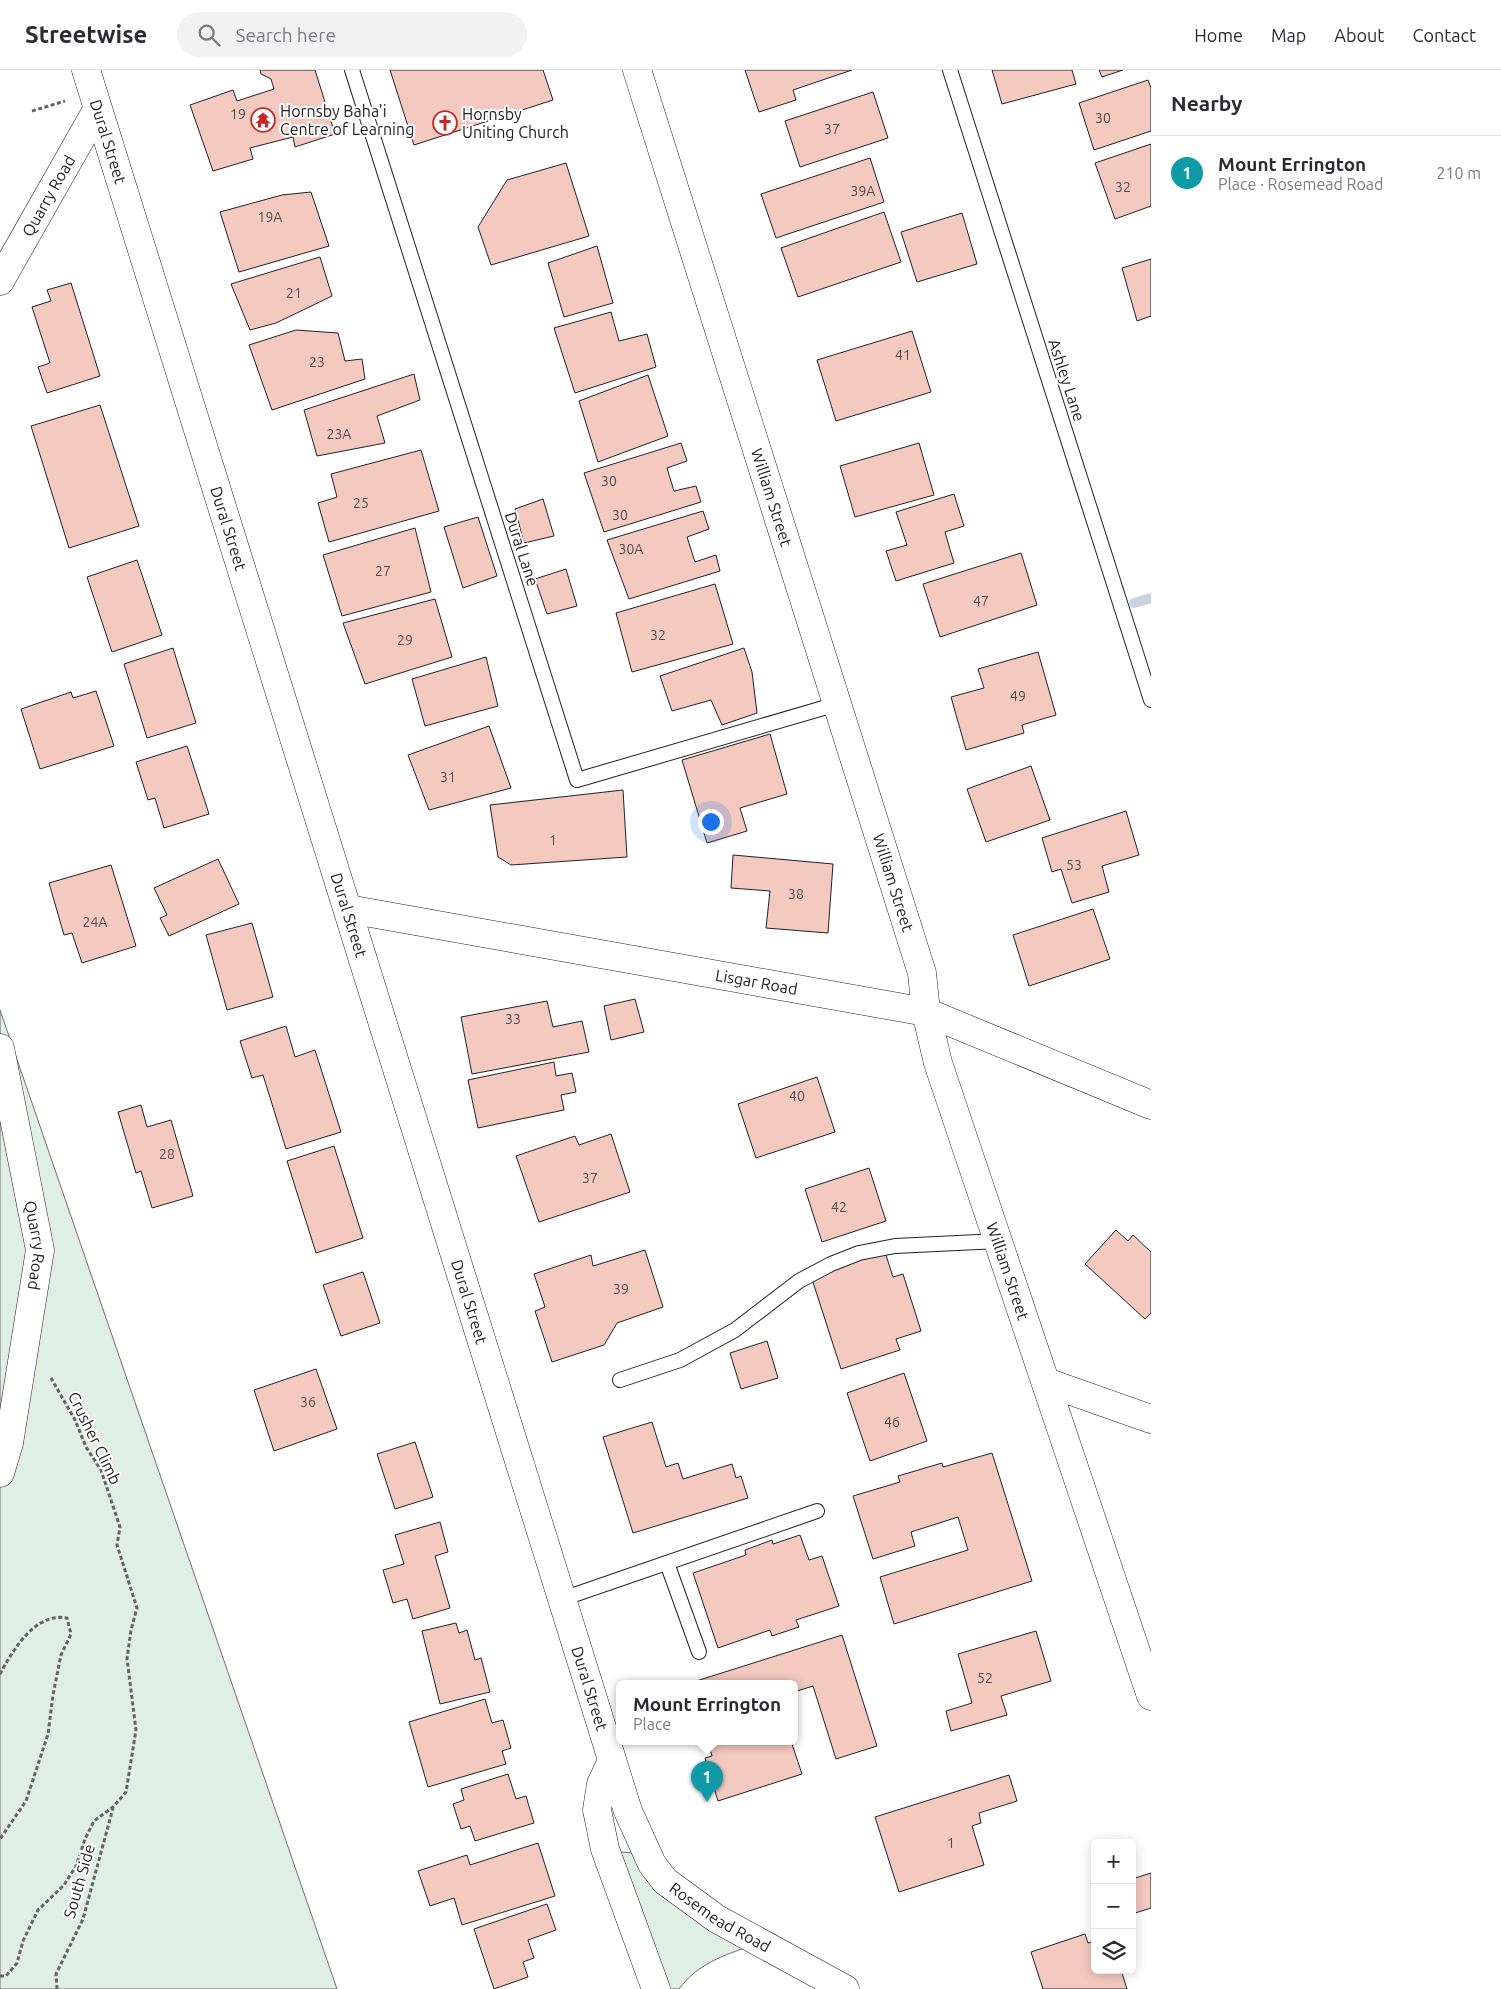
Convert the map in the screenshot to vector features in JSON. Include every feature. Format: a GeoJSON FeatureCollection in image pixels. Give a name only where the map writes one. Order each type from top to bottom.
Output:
{"type":"FeatureCollection","features":[{"type":"Feature","properties":{"kind":"street","name":"Dural Street"},"geometry":{"type":"LineString","coordinates":[[86,70],[628,1811]]}},
{"type":"Feature","properties":{"kind":"street","name":"William Street"},"geometry":{"type":"LineString","coordinates":[[637,70],[922,973],[926,1012],[938,1063],[1151,1696]]}},
{"type":"Feature","properties":{"kind":"street","name":"Quarry Road"},"geometry":{"type":"LineString","coordinates":[[0,281],[97,110]]}},
{"type":"Feature","properties":{"kind":"street","name":"Lisgar Road"},"geometry":{"type":"LineString","coordinates":[[348,909],[926,1012],[1151,1105]]}},
{"type":"Feature","properties":{"kind":"street","name":"Quarry Road"},"geometry":{"type":"LineString","coordinates":[[0,1048],[40,1250],[9,1443],[0,1474]]}},
{"type":"Feature","properties":{"kind":"street"},"geometry":{"type":"LineString","coordinates":[[1046,1382],[1151,1418]]}},
{"type":"Feature","properties":{"kind":"street"},"geometry":{"type":"LineString","coordinates":[[612,1761],[601,1784],[597,1810],[605,1849],[656,1989]]}},
{"type":"Feature","properties":{"kind":"street","name":"Rosemead Road"},"geometry":{"type":"LineString","coordinates":[[628,1811],[652,1864],[665,1880],[717,1919],[846,1989]]}},
{"type":"Feature","properties":{"kind":"lane","name":"Dural Lane"},"geometry":{"type":"LineString","coordinates":[[352,70],[577,780],[837,704]]}},
{"type":"Feature","properties":{"kind":"lane","name":"Ashley Lane"},"geometry":{"type":"LineString","coordinates":[[950,70],[1151,700]]}},
{"type":"Feature","properties":{"kind":"lane"},"geometry":{"type":"LineString","coordinates":[[620,1380],[680,1360],[735,1330],[799,1281],[831,1264],[859,1253],[895,1246],[999,1241]]}},
{"type":"Feature","properties":{"kind":"lane"},"geometry":{"type":"LineString","coordinates":[[562,1599],[817,1511]]}},
{"type":"Feature","properties":{"kind":"lane"},"geometry":{"type":"LineString","coordinates":[[667,1563],[698,1652]]}},
{"type":"Feature","properties":{"kind":"path"},"geometry":{"type":"LineString","coordinates":[[32,111],[67,100]]}},
{"type":"Feature","properties":{"kind":"path","name":"Crusher Climb"},"geometry":{"type":"LineString","coordinates":[[0,1976],[6,1976],[16,1964],[23,1940],[38,1910],[64,1885],[76,1866],[85,1839],[94,1821],[113,1807],[126,1792],[136,1730],[127,1660],[131,1630],[137,1608],[117,1545],[120,1527],[101,1470],[86,1447],[75,1420],[52,1379],[25,1348]]}},
{"type":"Feature","properties":{"kind":"path"},"geometry":{"type":"LineString","coordinates":[[0,1674],[12,1651],[34,1627],[56,1616],[66,1618],[71,1634],[61,1655],[53,1694],[48,1734],[26,1800],[0,1839]]}},
{"type":"Feature","properties":{"kind":"path","name":"South Side"},"geometry":{"type":"LineString","coordinates":[[57,1989],[56,1974],[82,1919],[113,1807]]}},
{"type":"Feature","properties":{"kind":"green space"},"geometry":{"type":"Polygon","coordinates":[[[0,1010],[337,1989],[0,1989],[0,1010]]]}},
{"type":"Feature","properties":{"kind":"green space"},"geometry":{"type":"Polygon","coordinates":[[[622,1852],[632,1853],[647,1863],[752,1946],[702,1967],[679,1989],[665,1989],[615,1856],[622,1852]]]}},
{"type":"Feature","properties":{"kind":"building","name":"Hornsby Baha'i Centre of Learning"},"geometry":{"type":"Polygon","coordinates":[[[260,70],[315,70],[335,134],[295,147],[293,137],[250,148],[253,159],[213,171],[190,105],[233,90],[237,101],[274,89],[271,79],[261,74],[260,70]]]}},
{"type":"Feature","properties":{"kind":"building","name":"Hornsby Uniting Church"},"geometry":{"type":"Polygon","coordinates":[[[390,70],[543,70],[553,100],[414,145],[390,70]]]}},
{"type":"Feature","properties":{"kind":"building"},"geometry":{"type":"Polygon","coordinates":[[[745,70],[852,70],[793,90],[796,100],[759,112],[745,70]]]}},
{"type":"Feature","properties":{"kind":"building"},"geometry":{"type":"Polygon","coordinates":[[[992,70],[1072,70],[1076,84],[1002,104],[992,70]]]}},
{"type":"Feature","properties":{"kind":"building"},"geometry":{"type":"Polygon","coordinates":[[[1099,70],[1123,70],[1102,77],[1099,70]]]}},
{"type":"Feature","properties":{"kind":"building"},"geometry":{"type":"Polygon","coordinates":[[[1148,80],[1151,88],[1151,131],[1094,150],[1079,103],[1148,80]]]}},
{"type":"Feature","properties":{"kind":"building"},"geometry":{"type":"Polygon","coordinates":[[[873,92],[888,138],[800,167],[785,121],[873,92]]]}},
{"type":"Feature","properties":{"kind":"building"},"geometry":{"type":"Polygon","coordinates":[[[1151,144],[1151,206],[1115,219],[1095,163],[1151,144]]]}},
{"type":"Feature","properties":{"kind":"building"},"geometry":{"type":"Polygon","coordinates":[[[870,158],[884,202],[776,238],[761,194],[870,158]]]}},
{"type":"Feature","properties":{"kind":"building"},"geometry":{"type":"Polygon","coordinates":[[[566,163],[589,236],[491,265],[478,227],[507,180],[566,163]]]}},
{"type":"Feature","properties":{"kind":"building"},"geometry":{"type":"Polygon","coordinates":[[[311,192],[329,246],[239,272],[220,212],[282,195],[311,192]]]}},
{"type":"Feature","properties":{"kind":"building"},"geometry":{"type":"Polygon","coordinates":[[[884,212],[901,262],[798,297],[781,248],[884,212]]]}},
{"type":"Feature","properties":{"kind":"building"},"geometry":{"type":"Polygon","coordinates":[[[962,213],[977,264],[917,282],[901,232],[962,213]]]}},
{"type":"Feature","properties":{"kind":"building"},"geometry":{"type":"Polygon","coordinates":[[[597,246],[613,303],[564,317],[548,263],[597,246]]]}},
{"type":"Feature","properties":{"kind":"building"},"geometry":{"type":"Polygon","coordinates":[[[320,257],[332,296],[276,323],[250,330],[231,284],[320,257]]]}},
{"type":"Feature","properties":{"kind":"building"},"geometry":{"type":"Polygon","coordinates":[[[1151,259],[1151,316],[1137,321],[1122,268],[1151,259]]]}},
{"type":"Feature","properties":{"kind":"building"},"geometry":{"type":"Polygon","coordinates":[[[71,283],[100,376],[47,393],[38,367],[50,363],[32,307],[51,301],[47,290],[71,283]]]}},
{"type":"Feature","properties":{"kind":"building"},"geometry":{"type":"Polygon","coordinates":[[[611,312],[619,341],[647,334],[656,367],[575,393],[554,328],[611,312]]]}},
{"type":"Feature","properties":{"kind":"building"},"geometry":{"type":"Polygon","coordinates":[[[296,330],[338,333],[345,361],[362,359],[365,379],[272,410],[249,345],[296,330]]]}},
{"type":"Feature","properties":{"kind":"building"},"geometry":{"type":"Polygon","coordinates":[[[912,331],[931,392],[836,421],[817,360],[912,331]]]}},
{"type":"Feature","properties":{"kind":"building"},"geometry":{"type":"Polygon","coordinates":[[[414,374],[420,400],[377,416],[385,443],[317,456],[304,410],[414,374]]]}},
{"type":"Feature","properties":{"kind":"building"},"geometry":{"type":"Polygon","coordinates":[[[648,375],[668,436],[598,462],[579,401],[648,375]]]}},
{"type":"Feature","properties":{"kind":"building"},"geometry":{"type":"Polygon","coordinates":[[[100,405],[139,526],[69,548],[31,426],[100,405]]]}},
{"type":"Feature","properties":{"kind":"building"},"geometry":{"type":"Polygon","coordinates":[[[681,443],[687,461],[667,468],[674,491],[696,486],[701,502],[604,532],[584,473],[681,443]]]}},
{"type":"Feature","properties":{"kind":"building"},"geometry":{"type":"Polygon","coordinates":[[[919,443],[934,495],[855,517],[840,466],[919,443]]]}},
{"type":"Feature","properties":{"kind":"building"},"geometry":{"type":"Polygon","coordinates":[[[421,450],[439,511],[329,542],[318,503],[337,497],[331,474],[421,450]]]}},
{"type":"Feature","properties":{"kind":"building"},"geometry":{"type":"Polygon","coordinates":[[[954,494],[964,526],[945,532],[954,563],[896,581],[886,551],[907,545],[896,512],[954,494]]]}},
{"type":"Feature","properties":{"kind":"building"},"geometry":{"type":"Polygon","coordinates":[[[543,499],[554,536],[524,543],[515,509],[543,499]]]}},
{"type":"Feature","properties":{"kind":"building"},"geometry":{"type":"Polygon","coordinates":[[[703,511],[709,529],[687,537],[695,562],[716,555],[720,571],[629,599],[607,540],[703,511]]]}},
{"type":"Feature","properties":{"kind":"building"},"geometry":{"type":"Polygon","coordinates":[[[478,517],[497,576],[463,588],[444,527],[478,517]]]}},
{"type":"Feature","properties":{"kind":"building"},"geometry":{"type":"Polygon","coordinates":[[[415,528],[431,592],[342,616],[323,555],[415,528]]]}},
{"type":"Feature","properties":{"kind":"building"},"geometry":{"type":"Polygon","coordinates":[[[1021,553],[1037,605],[940,637],[923,584],[1021,553]]]}},
{"type":"Feature","properties":{"kind":"building"},"geometry":{"type":"Polygon","coordinates":[[[137,560],[162,635],[112,652],[87,577],[137,560]]]}},
{"type":"Feature","properties":{"kind":"building"},"geometry":{"type":"Polygon","coordinates":[[[566,569],[577,606],[547,614],[535,579],[566,569]]]}},
{"type":"Feature","properties":{"kind":"building"},"geometry":{"type":"Polygon","coordinates":[[[715,584],[733,644],[632,672],[616,613],[715,584]]]}},
{"type":"Feature","properties":{"kind":"building"},"geometry":{"type":"Polygon","coordinates":[[[435,599],[452,657],[365,684],[343,623],[435,599]]]}},
{"type":"Feature","properties":{"kind":"building"},"geometry":{"type":"Polygon","coordinates":[[[173,648],[196,723],[147,738],[124,664],[173,648]]]}},
{"type":"Feature","properties":{"kind":"building"},"geometry":{"type":"Polygon","coordinates":[[[744,648],[752,672],[757,713],[722,725],[711,700],[672,711],[660,676],[744,648]]]}},
{"type":"Feature","properties":{"kind":"building"},"geometry":{"type":"Polygon","coordinates":[[[1038,652],[1056,715],[1022,725],[1024,733],[966,750],[951,697],[984,688],[978,669],[1038,652]]]}},
{"type":"Feature","properties":{"kind":"building"},"geometry":{"type":"Polygon","coordinates":[[[486,657],[498,706],[425,726],[412,679],[486,657]]]}},
{"type":"Feature","properties":{"kind":"building"},"geometry":{"type":"Polygon","coordinates":[[[96,691],[114,746],[40,769],[21,709],[71,692],[73,698],[96,691]]]}},
{"type":"Feature","properties":{"kind":"building"},"geometry":{"type":"Polygon","coordinates":[[[489,726],[511,788],[429,810],[408,755],[489,726]]]}},
{"type":"Feature","properties":{"kind":"building"},"geometry":{"type":"Polygon","coordinates":[[[770,734],[787,794],[740,808],[747,831],[707,843],[682,760],[770,734]]]}},
{"type":"Feature","properties":{"kind":"building"},"geometry":{"type":"Polygon","coordinates":[[[187,746],[209,814],[164,828],[155,798],[148,800],[136,762],[187,746]]]}},
{"type":"Feature","properties":{"kind":"building"},"geometry":{"type":"Polygon","coordinates":[[[1031,766],[1050,820],[986,842],[967,789],[1031,766]]]}},
{"type":"Feature","properties":{"kind":"building"},"geometry":{"type":"Polygon","coordinates":[[[623,790],[627,857],[511,865],[498,857],[490,805],[623,790]]]}},
{"type":"Feature","properties":{"kind":"building"},"geometry":{"type":"Polygon","coordinates":[[[1126,811],[1139,855],[1102,866],[1109,892],[1072,903],[1061,869],[1052,872],[1042,838],[1126,811]]]}},
{"type":"Feature","properties":{"kind":"building"},"geometry":{"type":"Polygon","coordinates":[[[733,855],[833,864],[828,933],[766,928],[770,891],[731,888],[733,855]]]}},
{"type":"Feature","properties":{"kind":"building"},"geometry":{"type":"Polygon","coordinates":[[[218,859],[239,904],[169,936],[160,918],[167,915],[154,888],[218,859]]]}},
{"type":"Feature","properties":{"kind":"building"},"geometry":{"type":"Polygon","coordinates":[[[111,865],[136,946],[82,963],[72,933],[64,935],[49,883],[111,865]]]}},
{"type":"Feature","properties":{"kind":"building"},"geometry":{"type":"Polygon","coordinates":[[[1093,909],[1110,959],[1029,986],[1013,935],[1093,909]]]}},
{"type":"Feature","properties":{"kind":"building"},"geometry":{"type":"Polygon","coordinates":[[[252,923],[273,997],[227,1010],[206,935],[252,923]]]}},
{"type":"Feature","properties":{"kind":"building"},"geometry":{"type":"Polygon","coordinates":[[[635,999],[644,1032],[611,1040],[604,1006],[635,999]]]}},
{"type":"Feature","properties":{"kind":"building"},"geometry":{"type":"Polygon","coordinates":[[[547,1001],[553,1027],[582,1021],[589,1052],[472,1074],[461,1017],[547,1001]]]}},
{"type":"Feature","properties":{"kind":"building"},"geometry":{"type":"Polygon","coordinates":[[[286,1026],[295,1057],[315,1050],[341,1132],[286,1149],[263,1075],[252,1078],[240,1041],[286,1026]]]}},
{"type":"Feature","properties":{"kind":"building"},"geometry":{"type":"Polygon","coordinates":[[[554,1062],[556,1076],[572,1073],[576,1092],[561,1095],[564,1110],[478,1128],[468,1080],[554,1062]]]}},
{"type":"Feature","properties":{"kind":"building"},"geometry":{"type":"Polygon","coordinates":[[[817,1077],[835,1132],[756,1158],[738,1104],[817,1077]]]}},
{"type":"Feature","properties":{"kind":"building"},"geometry":{"type":"Polygon","coordinates":[[[141,1105],[147,1127],[171,1120],[193,1196],[152,1208],[141,1171],[136,1173],[118,1112],[141,1105]]]}},
{"type":"Feature","properties":{"kind":"building"},"geometry":{"type":"Polygon","coordinates":[[[611,1134],[630,1192],[539,1222],[516,1156],[575,1136],[579,1145],[611,1134]]]}},
{"type":"Feature","properties":{"kind":"building"},"geometry":{"type":"Polygon","coordinates":[[[334,1146],[363,1238],[316,1253],[287,1161],[334,1146]]]}},
{"type":"Feature","properties":{"kind":"building"},"geometry":{"type":"Polygon","coordinates":[[[869,1168],[886,1221],[822,1242],[805,1189],[869,1168]]]}},
{"type":"Feature","properties":{"kind":"building"},"geometry":{"type":"Polygon","coordinates":[[[1116,1230],[1128,1241],[1133,1235],[1151,1252],[1151,1313],[1145,1319],[1085,1264],[1116,1230]]]}},
{"type":"Feature","properties":{"kind":"building"},"geometry":{"type":"Polygon","coordinates":[[[645,1250],[663,1307],[617,1323],[604,1345],[552,1362],[535,1311],[545,1307],[534,1274],[591,1255],[593,1266],[645,1250]]]}},
{"type":"Feature","properties":{"kind":"building"},"geometry":{"type":"Polygon","coordinates":[[[885,1252],[893,1277],[903,1274],[921,1331],[896,1339],[900,1350],[841,1369],[811,1276],[885,1252]]]}},
{"type":"Feature","properties":{"kind":"building"},"geometry":{"type":"Polygon","coordinates":[[[363,1272],[380,1323],[341,1336],[323,1285],[363,1272]]]}},
{"type":"Feature","properties":{"kind":"building"},"geometry":{"type":"Polygon","coordinates":[[[767,1341],[778,1378],[741,1389],[730,1353],[767,1341]]]}},
{"type":"Feature","properties":{"kind":"building"},"geometry":{"type":"Polygon","coordinates":[[[316,1369],[337,1429],[274,1451],[254,1390],[316,1369]]]}},
{"type":"Feature","properties":{"kind":"building"},"geometry":{"type":"Polygon","coordinates":[[[904,1373],[927,1441],[870,1461],[847,1393],[904,1373]]]}},
{"type":"Feature","properties":{"kind":"building"},"geometry":{"type":"Polygon","coordinates":[[[652,1422],[666,1467],[678,1463],[683,1479],[732,1464],[736,1478],[741,1476],[748,1498],[633,1533],[603,1437],[652,1422]]]}},
{"type":"Feature","properties":{"kind":"building"},"geometry":{"type":"Polygon","coordinates":[[[415,1442],[433,1497],[395,1509],[377,1454],[415,1442]]]}},
{"type":"Feature","properties":{"kind":"building"},"geometry":{"type":"Polygon","coordinates":[[[992,1453],[1032,1581],[894,1624],[880,1577],[968,1550],[958,1517],[911,1532],[915,1546],[873,1559],[853,1496],[900,1482],[898,1476],[942,1463],[943,1467],[992,1453]]]}},
{"type":"Feature","properties":{"kind":"building"},"geometry":{"type":"Polygon","coordinates":[[[440,1522],[448,1552],[435,1556],[450,1608],[413,1619],[407,1599],[393,1603],[383,1570],[404,1564],[395,1535],[440,1522]]]}},
{"type":"Feature","properties":{"kind":"building"},"geometry":{"type":"Polygon","coordinates":[[[800,1535],[809,1560],[822,1556],[839,1606],[796,1620],[799,1627],[772,1636],[770,1630],[718,1648],[693,1573],[746,1555],[745,1550],[772,1540],[773,1544],[800,1535]]]}},
{"type":"Feature","properties":{"kind":"building"},"geometry":{"type":"Polygon","coordinates":[[[456,1623],[459,1633],[467,1630],[475,1660],[481,1658],[490,1692],[440,1704],[422,1631],[456,1623]]]}},
{"type":"Feature","properties":{"kind":"building"},"geometry":{"type":"Polygon","coordinates":[[[1036,1631],[1051,1681],[1001,1696],[1007,1715],[951,1731],[946,1711],[972,1703],[958,1654],[1036,1631]]]}},
{"type":"Feature","properties":{"kind":"building"},"geometry":{"type":"Polygon","coordinates":[[[842,1635],[877,1746],[836,1759],[813,1686],[798,1691],[798,1680],[700,1680],[842,1635]]]}},
{"type":"Feature","properties":{"kind":"building"},"geometry":{"type":"Polygon","coordinates":[[[485,1699],[492,1723],[503,1720],[511,1748],[502,1751],[506,1764],[428,1787],[409,1722],[485,1699]]]}},
{"type":"Feature","properties":{"kind":"building"},"geometry":{"type":"Polygon","coordinates":[[[709,1745],[792,1745],[802,1774],[718,1801],[705,1758],[712,1756],[709,1745]]]}},
{"type":"Feature","properties":{"kind":"building"},"geometry":{"type":"Polygon","coordinates":[[[508,1774],[516,1799],[526,1796],[534,1823],[475,1841],[470,1826],[461,1829],[453,1804],[464,1800],[461,1789],[508,1774]]]}},
{"type":"Feature","properties":{"kind":"building"},"geometry":{"type":"Polygon","coordinates":[[[1009,1775],[1017,1801],[979,1813],[981,1823],[972,1826],[984,1865],[899,1892],[875,1817],[1009,1775]]]}},
{"type":"Feature","properties":{"kind":"building"},"geometry":{"type":"Polygon","coordinates":[[[538,1843],[555,1896],[462,1925],[454,1898],[430,1906],[418,1871],[467,1855],[470,1865],[538,1843]]]}},
{"type":"Feature","properties":{"kind":"building"},"geometry":{"type":"Polygon","coordinates":[[[1151,1873],[1151,1908],[1136,1913],[1136,1884],[1136,1878],[1151,1873]]]}},
{"type":"Feature","properties":{"kind":"building"},"geometry":{"type":"Polygon","coordinates":[[[547,1904],[556,1930],[528,1940],[534,1958],[523,1962],[528,1977],[494,1989],[474,1929],[547,1904]]]}},
{"type":"Feature","properties":{"kind":"building"},"geometry":{"type":"Polygon","coordinates":[[[1085,1934],[1088,1943],[1091,1942],[1091,1974],[1122,1974],[1127,1989],[1043,1989],[1031,1952],[1085,1934]]]}},
{"type":"Feature","properties":{"kind":"waterway"},"geometry":{"type":"LineString","coordinates":[[1134,603],[1151,598]]}},
{"type":"Feature","properties":{"kind":"place","name":"Hornsby Baha'i Centre of Learning"},"geometry":{"type":"Point","coordinates":[263,120]}},
{"type":"Feature","properties":{"kind":"place","name":"Hornsby Uniting Church"},"geometry":{"type":"Point","coordinates":[445,123]}},
{"type":"Feature","properties":{"kind":"place","name":"Mount Errington"},"geometry":{"type":"Point","coordinates":[707,1802]}}]}
